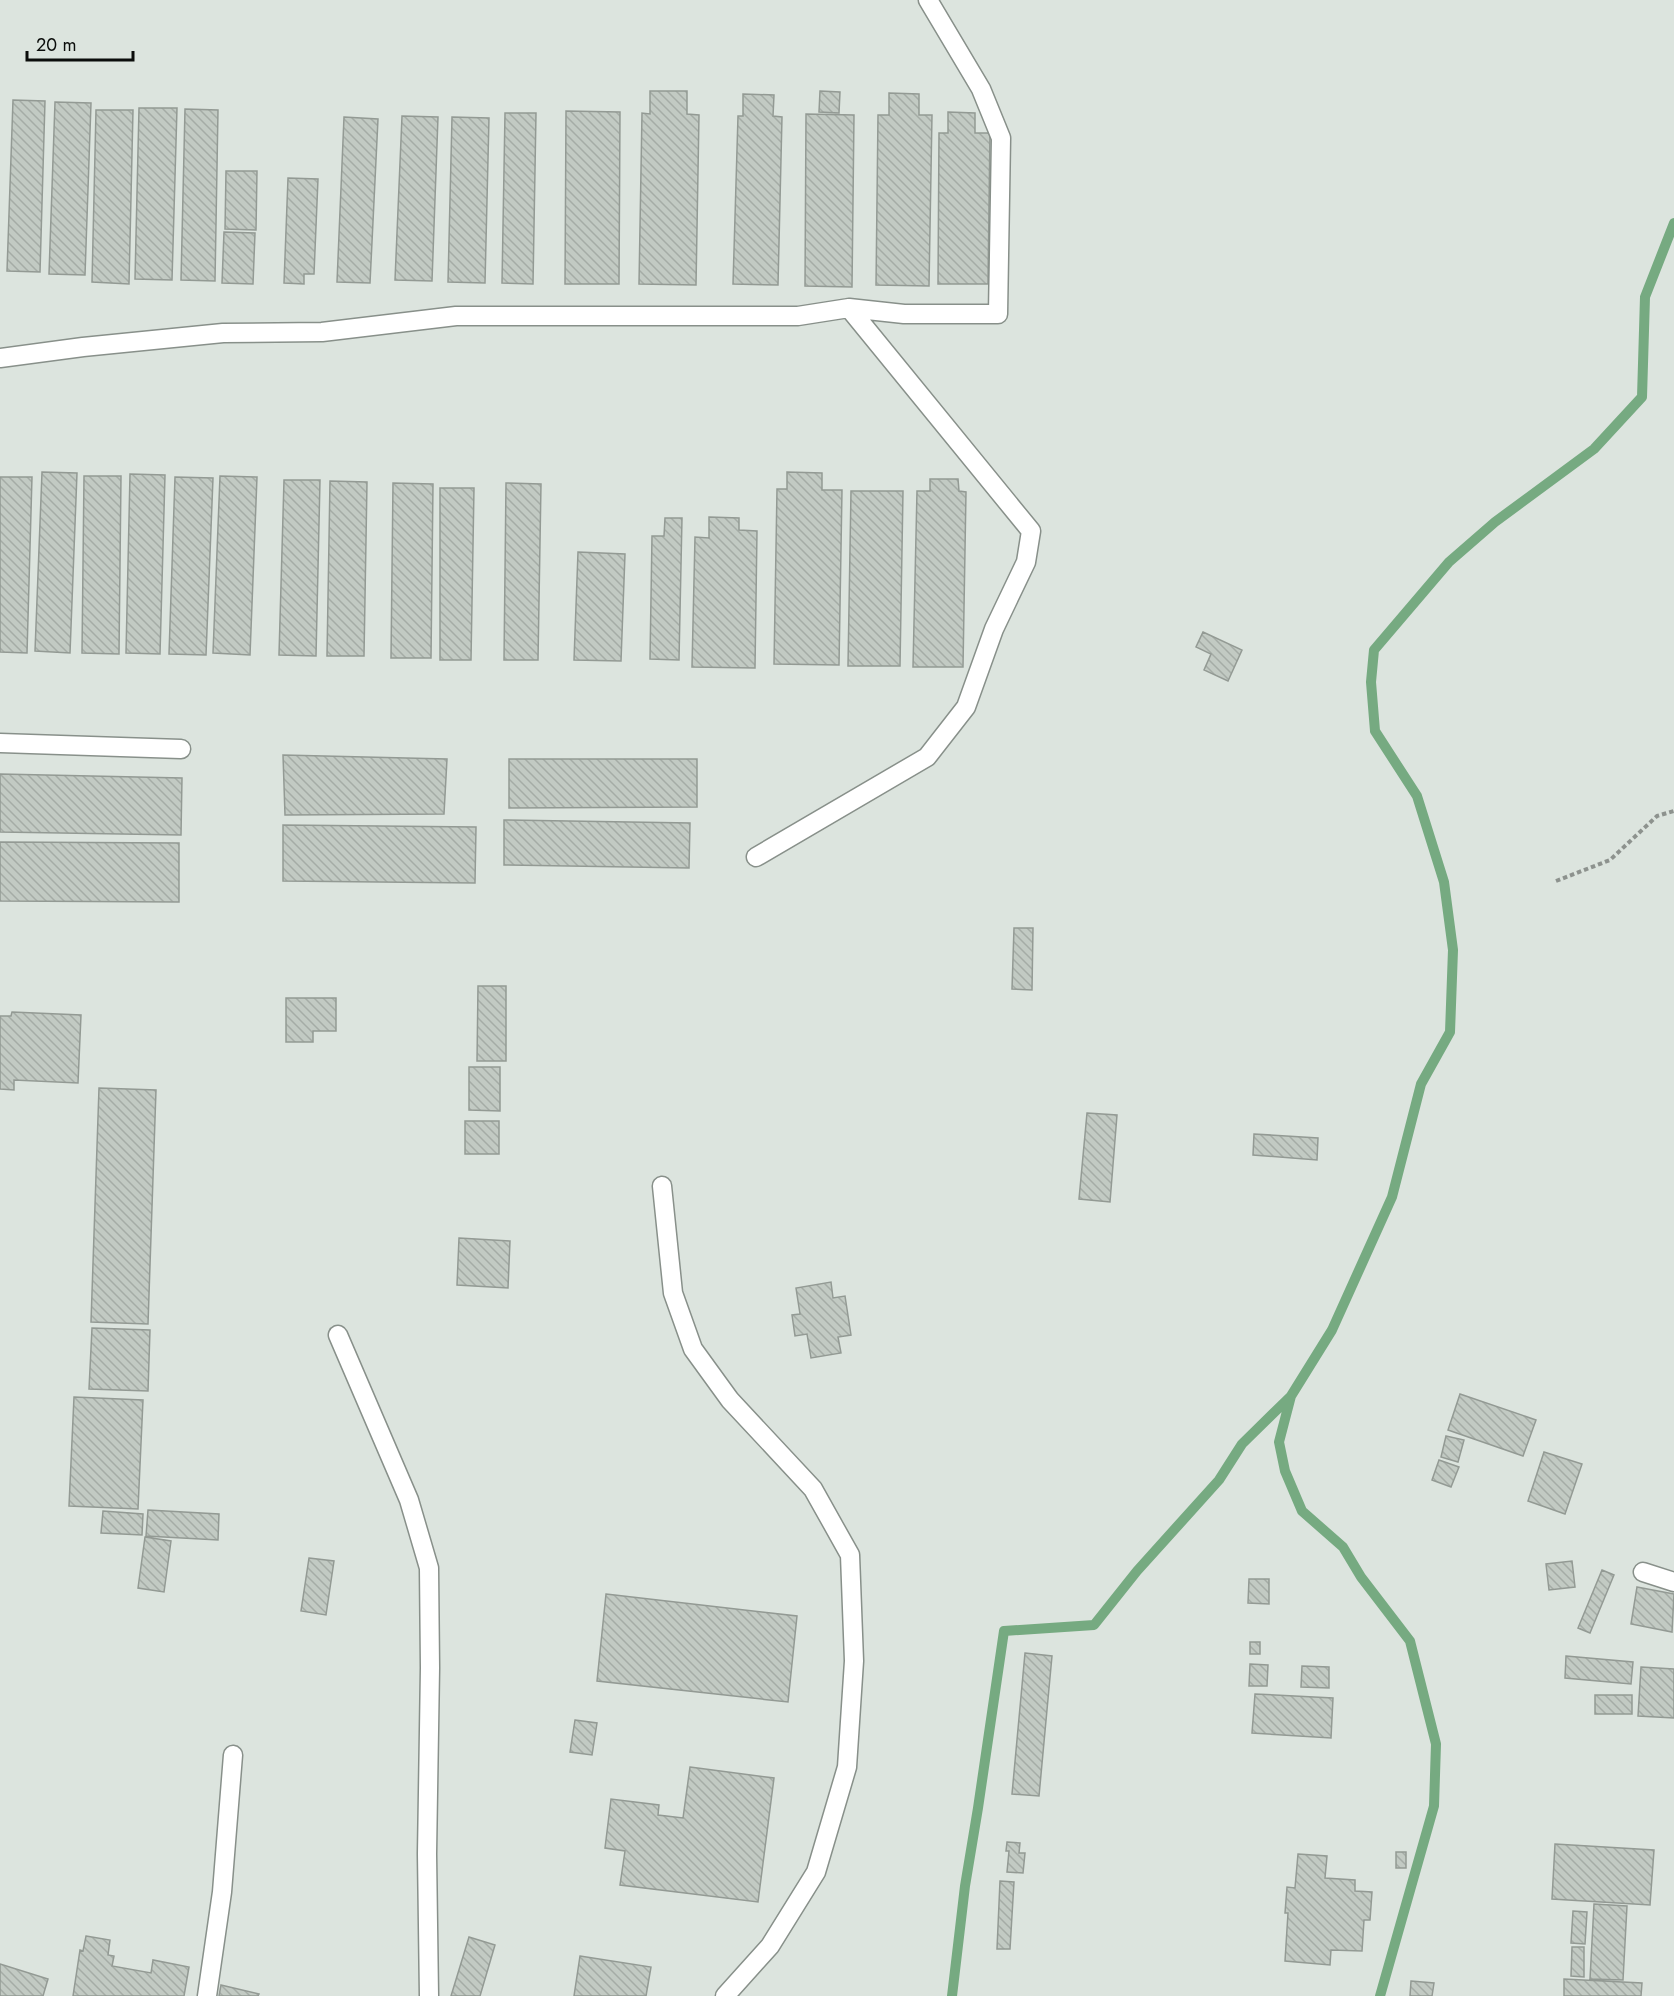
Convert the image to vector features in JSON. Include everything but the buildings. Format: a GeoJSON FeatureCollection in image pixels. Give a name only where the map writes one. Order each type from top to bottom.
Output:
{"type":"FeatureCollection","features":[{"type":"Feature","properties":{"kind":"lane"},"geometry":{"type":"LineString","coordinates":[[0,358],[223,333],[322,332],[456,316],[798,316],[849,308],[904,314],[998,314],[1001,138],[981,89],[928,0]]}},
{"type":"Feature","properties":{"kind":"lane"},"geometry":{"type":"LineString","coordinates":[[756,857],[927,757],[966,707],[994,629],[1026,562],[1031,531],[849,308]]}},
{"type":"Feature","properties":{"kind":"lane"},"geometry":{"type":"LineString","coordinates":[[0,743],[181,749]]}},
{"type":"Feature","properties":{"kind":"lane"},"geometry":{"type":"LineString","coordinates":[[663,1186],[673,1293],[693,1349],[730,1400],[813,1489],[850,1555],[854,1661],[848,1767],[816,1872],[770,1946],[725,1996]]}},
{"type":"Feature","properties":{"kind":"lane"},"geometry":{"type":"LineString","coordinates":[[338,1335],[409,1500],[429,1568],[427,1854],[429,1996]]}},
{"type":"Feature","properties":{"kind":"lane"},"geometry":{"type":"LineString","coordinates":[[1643,1572],[1674,1582]]}},
{"type":"Feature","properties":{"kind":"lane"},"geometry":{"type":"LineString","coordinates":[[207,1996],[222,1892],[233,1755]]}},
{"type":"Feature","properties":{"kind":"path"},"geometry":{"type":"LineString","coordinates":[[1556,881],[1610,860],[1657,816],[1674,811]]}},
{"type":"Feature","properties":{"kind":"waterway"},"geometry":{"type":"LineString","coordinates":[[1380,1996],[1434,1806],[1436,1744],[1410,1641],[1361,1577],[1343,1547],[1302,1511],[1285,1471],[1279,1442],[1291,1396],[1332,1330],[1392,1197],[1421,1084],[1450,1032],[1453,950],[1444,882],[1417,796],[1375,731],[1371,682],[1374,650],[1449,562],[1495,522],[1594,449],[1642,397],[1645,297],[1674,223]]}},
{"type":"Feature","properties":{"kind":"waterway"},"geometry":{"type":"LineString","coordinates":[[952,1996],[965,1886],[1004,1631],[1094,1625],[1137,1571],[1219,1480],[1242,1444],[1291,1396]]}}]}
